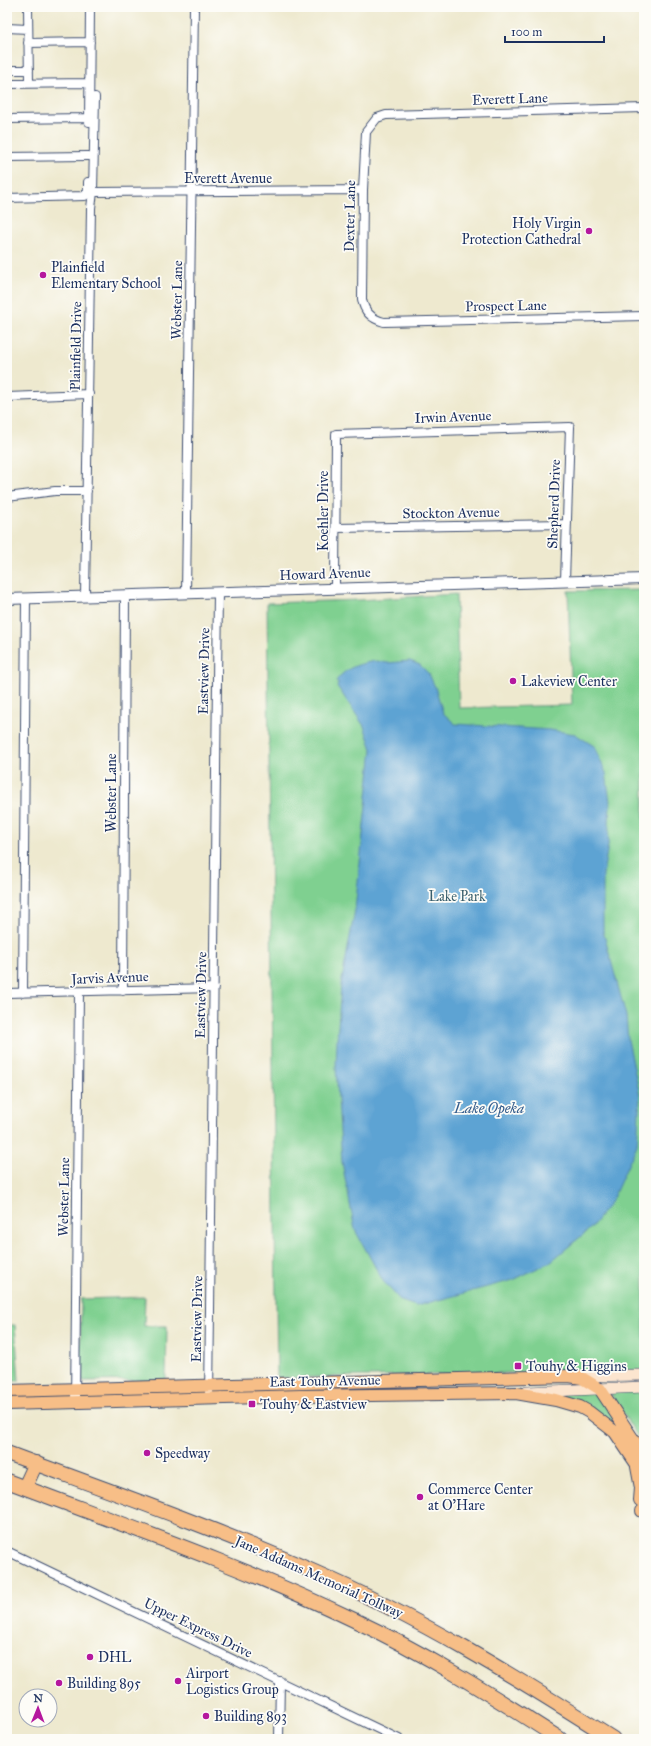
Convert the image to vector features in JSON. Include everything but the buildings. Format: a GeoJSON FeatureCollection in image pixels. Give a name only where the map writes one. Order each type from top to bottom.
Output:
{"type":"FeatureCollection","features":[{"type":"Feature","properties":{"kind":"highway","name":"Jane Addams Memorial Tollway"},"geometry":{"type":"LineString","coordinates":[[7,1453],[232,1537],[313,1571],[382,1604],[518,1678],[613,1739]]}},
{"type":"Feature","properties":{"kind":"highway"},"geometry":{"type":"LineString","coordinates":[[25,1488],[36,1463]]}},
{"type":"Feature","properties":{"kind":"highway","name":"Jane Addams Memorial Tollway"},"geometry":{"type":"LineString","coordinates":[[7,1481],[222,1562],[294,1592],[354,1620],[437,1663],[560,1739]]}},
{"type":"Feature","properties":{"kind":"main road","name":"East Touhy Avenue"},"geometry":{"type":"LineString","coordinates":[[7,1391],[75,1388],[644,1375]]}},
{"type":"Feature","properties":{"kind":"main road"},"geometry":{"type":"LineString","coordinates":[[569,1376],[582,1378],[600,1389],[640,1459],[644,1475]]}},
{"type":"Feature","properties":{"kind":"main road","name":"East Touhy Avenue"},"geometry":{"type":"LineString","coordinates":[[7,1404],[300,1396],[516,1393],[644,1387]]}},
{"type":"Feature","properties":{"kind":"main road"},"geometry":{"type":"LineString","coordinates":[[516,1393],[556,1400],[580,1407],[590,1412],[614,1432],[640,1459],[642,1507]]}},
{"type":"Feature","properties":{"kind":"street"},"geometry":{"type":"LineString","coordinates":[[28,7],[29,83]]}},
{"type":"Feature","properties":{"kind":"street"},"geometry":{"type":"LineString","coordinates":[[7,198],[85,196],[88,190],[90,7]]}},
{"type":"Feature","properties":{"kind":"street","name":"Webster Lane"},"geometry":{"type":"LineString","coordinates":[[186,593],[194,7]]}},
{"type":"Feature","properties":{"kind":"street"},"geometry":{"type":"LineString","coordinates":[[7,28],[28,29]]}},
{"type":"Feature","properties":{"kind":"street"},"geometry":{"type":"LineString","coordinates":[[28,43],[90,42]]}},
{"type":"Feature","properties":{"kind":"street"},"geometry":{"type":"LineString","coordinates":[[7,70],[29,70]]}},
{"type":"Feature","properties":{"kind":"street"},"geometry":{"type":"LineString","coordinates":[[7,84],[89,83]]}},
{"type":"Feature","properties":{"kind":"street","name":"Plainfield Drive"},"geometry":{"type":"LineString","coordinates":[[85,596],[91,208],[93,192],[95,97]]}},
{"type":"Feature","properties":{"kind":"street","name":"Everett Lane"},"geometry":{"type":"LineString","coordinates":[[377,118],[386,115],[644,108]]}},
{"type":"Feature","properties":{"kind":"street"},"geometry":{"type":"LineString","coordinates":[[7,119],[89,118]]}},
{"type":"Feature","properties":{"kind":"street","name":"Dexter Lane"},"geometry":{"type":"LineString","coordinates":[[370,316],[363,306],[362,299],[363,190],[366,132],[377,118]]}},
{"type":"Feature","properties":{"kind":"street"},"geometry":{"type":"LineString","coordinates":[[7,157],[88,156]]}},
{"type":"Feature","properties":{"kind":"street","name":"Everett Avenue"},"geometry":{"type":"LineString","coordinates":[[93,192],[363,190]]}},
{"type":"Feature","properties":{"kind":"street","name":"Prospect Lane"},"geometry":{"type":"LineString","coordinates":[[370,316],[375,320],[384,322],[644,316]]}},
{"type":"Feature","properties":{"kind":"street"},"geometry":{"type":"LineString","coordinates":[[7,398],[89,394]]}},
{"type":"Feature","properties":{"kind":"street","name":"Irwin Avenue"},"geometry":{"type":"LineString","coordinates":[[336,434],[570,427]]}},
{"type":"Feature","properties":{"kind":"street","name":"Shepherd Drive"},"geometry":{"type":"LineString","coordinates":[[565,581],[570,427]]}},
{"type":"Feature","properties":{"kind":"street","name":"Koehler Drive"},"geometry":{"type":"LineString","coordinates":[[336,434],[336,587]]}},
{"type":"Feature","properties":{"kind":"street"},"geometry":{"type":"LineString","coordinates":[[7,497],[55,491],[87,491]]}},
{"type":"Feature","properties":{"kind":"street","name":"Stockton Avenue"},"geometry":{"type":"LineString","coordinates":[[336,528],[567,524]]}},
{"type":"Feature","properties":{"kind":"street","name":"Howard Avenue"},"geometry":{"type":"LineString","coordinates":[[7,598],[644,579]]}},
{"type":"Feature","properties":{"kind":"street","name":"Eastview Drive"},"geometry":{"type":"LineString","coordinates":[[209,1398],[218,592]]}},
{"type":"Feature","properties":{"kind":"street","name":"Webster Lane"},"geometry":{"type":"LineString","coordinates":[[123,990],[125,595]]}},
{"type":"Feature","properties":{"kind":"street"},"geometry":{"type":"LineString","coordinates":[[23,993],[26,598]]}},
{"type":"Feature","properties":{"kind":"street","name":"Jarvis Avenue"},"geometry":{"type":"LineString","coordinates":[[7,993],[214,988]]}},
{"type":"Feature","properties":{"kind":"street","name":"Webster Lane"},"geometry":{"type":"LineString","coordinates":[[75,1403],[79,992]]}},
{"type":"Feature","properties":{"kind":"street","name":"Upper Express Drive"},"geometry":{"type":"LineString","coordinates":[[7,1551],[399,1739]]}},
{"type":"Feature","properties":{"kind":"street"},"geometry":{"type":"LineString","coordinates":[[279,1739],[280,1681]]}},
{"type":"Feature","properties":{"kind":"green space","name":"Lake Park"},"geometry":{"type":"Polygon","coordinates":[[[644,590],[644,1370],[277,1378],[267,603],[358,600],[456,594],[459,708],[572,705],[568,591],[644,590]]]}},
{"type":"Feature","properties":{"kind":"green space"},"geometry":{"type":"Polygon","coordinates":[[[145,1297],[144,1326],[167,1326],[166,1380],[83,1381],[80,1376],[81,1299],[145,1297]]]}},
{"type":"Feature","properties":{"kind":"green space"},"geometry":{"type":"Polygon","coordinates":[[[7,1325],[15,1325],[19,1381],[7,1381],[7,1325]]]}},
{"type":"Feature","properties":{"kind":"green space"},"geometry":{"type":"Polygon","coordinates":[[[644,1390],[644,1447],[609,1391],[644,1390]]]}},
{"type":"Feature","properties":{"kind":"green space"},"geometry":{"type":"Polygon","coordinates":[[[596,1391],[644,1461],[644,1469],[623,1436],[554,1393],[596,1391]]]}},
{"type":"Feature","properties":{"kind":"water","name":"Lake Opeka"},"geometry":{"type":"Polygon","coordinates":[[[377,661],[387,663],[410,661],[420,665],[429,674],[435,687],[443,713],[455,724],[550,730],[575,734],[594,746],[606,773],[610,802],[608,846],[603,874],[603,931],[626,1016],[628,1040],[640,1096],[637,1145],[612,1200],[591,1228],[550,1262],[513,1280],[416,1306],[401,1301],[383,1281],[355,1230],[342,1162],[336,1067],[341,985],[355,910],[372,749],[364,726],[337,686],[339,683],[336,681],[344,672],[354,666],[377,661]]]}},
{"type":"Feature","properties":{"kind":"place","name":"Holy Virgin Protection Cathedral"},"geometry":{"type":"Point","coordinates":[589,231]}},
{"type":"Feature","properties":{"kind":"place","name":"Plainfield Elementary School"},"geometry":{"type":"Point","coordinates":[43,275]}},
{"type":"Feature","properties":{"kind":"place","name":"Lakeview Center"},"geometry":{"type":"Point","coordinates":[513,681]}},
{"type":"Feature","properties":{"kind":"place","name":"Touhy & Higgins"},"geometry":{"type":"Point","coordinates":[518,1366]}},
{"type":"Feature","properties":{"kind":"place","name":"Touhy & Eastview"},"geometry":{"type":"Point","coordinates":[252,1404]}},
{"type":"Feature","properties":{"kind":"place","name":"Speedway"},"geometry":{"type":"Point","coordinates":[147,1453]}},
{"type":"Feature","properties":{"kind":"place","name":"Commerce Center at O'Hare"},"geometry":{"type":"Point","coordinates":[420,1497]}},
{"type":"Feature","properties":{"kind":"place","name":"DHL"},"geometry":{"type":"Point","coordinates":[90,1657]}},
{"type":"Feature","properties":{"kind":"place","name":"Airport Logistics Group"},"geometry":{"type":"Point","coordinates":[178,1681]}},
{"type":"Feature","properties":{"kind":"place","name":"Building 895"},"geometry":{"type":"Point","coordinates":[59,1683]}},
{"type":"Feature","properties":{"kind":"place","name":"Building 893"},"geometry":{"type":"Point","coordinates":[206,1716]}}]}
